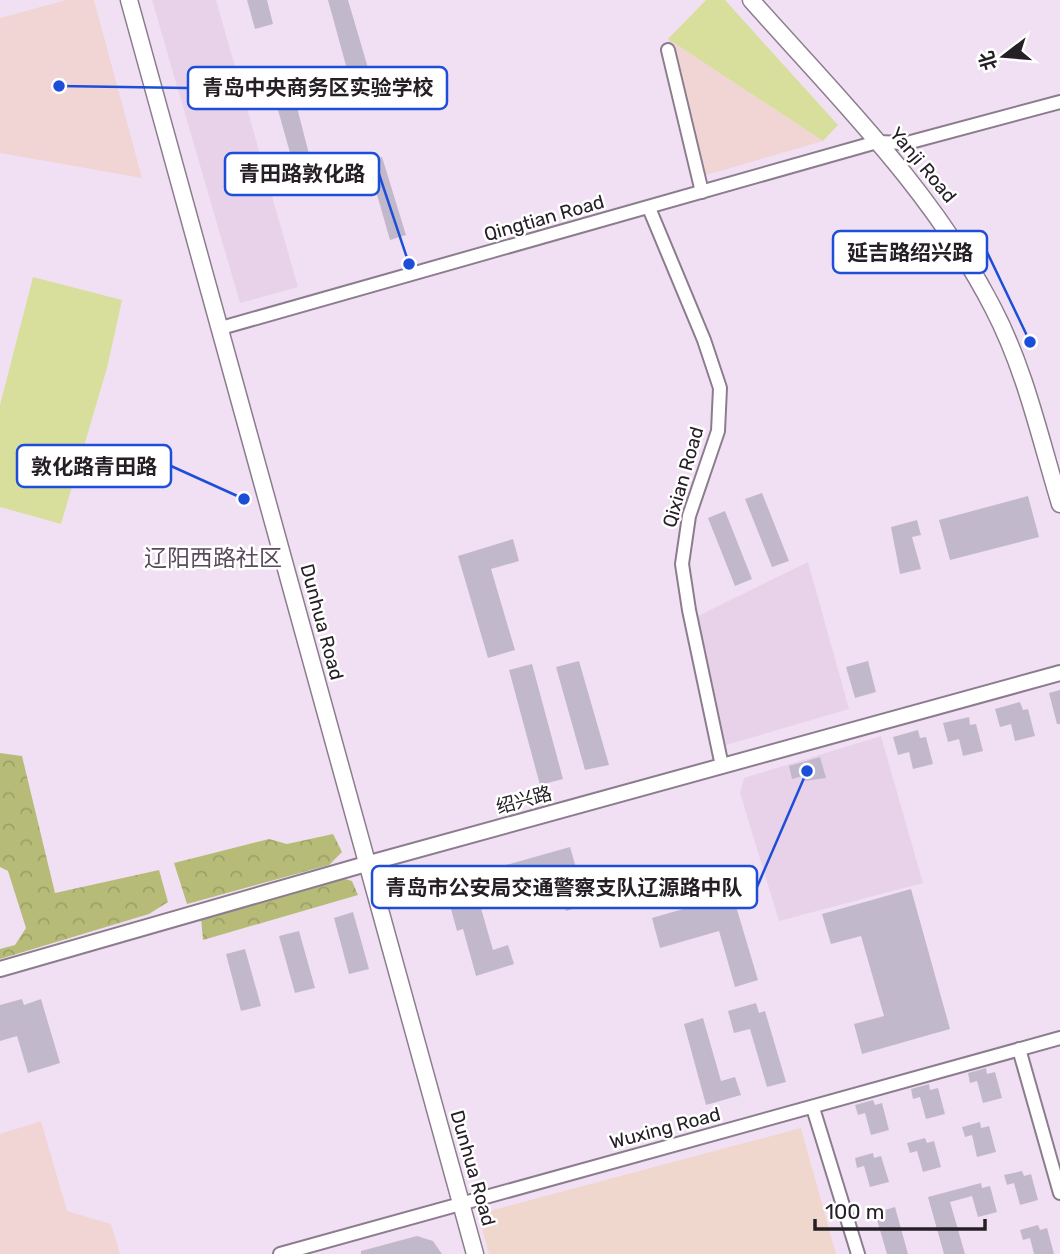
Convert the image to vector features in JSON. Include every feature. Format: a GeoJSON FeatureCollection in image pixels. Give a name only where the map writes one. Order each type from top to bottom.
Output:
{"type":"FeatureCollection","features":[{"type":"Feature","properties":{"kind":"main road","name":"Dunhua Road"},"geometry":{"type":"LineString","coordinates":[[130,0],[475,1254]]}},
{"type":"Feature","properties":{"kind":"main road","name":"Yanji Road"},"geometry":{"type":"LineString","coordinates":[[751,0],[942,220],[994,309],[1016,357],[1060,504]]}},
{"type":"Feature","properties":{"kind":"street"},"geometry":{"type":"LineString","coordinates":[[668,50],[702,192]]}},
{"type":"Feature","properties":{"kind":"street","name":"Qingtian Road"},"geometry":{"type":"LineString","coordinates":[[221,328],[877,142],[907,143],[1060,102]]}},
{"type":"Feature","properties":{"kind":"street","name":"Qixian Road"},"geometry":{"type":"LineString","coordinates":[[649,208],[704,340],[720,388],[718,430],[689,516],[682,564],[722,766]]}},
{"type":"Feature","properties":{"kind":"street","name":"绍兴路"},"geometry":{"type":"LineString","coordinates":[[0,969],[366,863],[1060,673]]}},
{"type":"Feature","properties":{"kind":"street","name":"Wuxing Road"},"geometry":{"type":"LineString","coordinates":[[280,1254],[1060,1038]]}},
{"type":"Feature","properties":{"kind":"street"},"geometry":{"type":"LineString","coordinates":[[1019,1049],[1060,1193]]}},
{"type":"Feature","properties":{"kind":"street"},"geometry":{"type":"LineString","coordinates":[[813,1108],[858,1254]]}},
{"type":"Feature","properties":{"kind":"shaded area"},"geometry":{"type":"Polygon","coordinates":[[[66,0],[94,0],[142,178],[0,153],[0,18],[66,0]]]}},
{"type":"Feature","properties":{"kind":"shaded area"},"geometry":{"type":"Polygon","coordinates":[[[152,0],[216,0],[298,287],[240,303],[152,0]]]}},
{"type":"Feature","properties":{"kind":"shaded area"},"geometry":{"type":"Polygon","coordinates":[[[668,39],[823,141],[706,175],[668,39]]]}},
{"type":"Feature","properties":{"kind":"shaded area"},"geometry":{"type":"Polygon","coordinates":[[[808,562],[849,709],[726,745],[698,616],[808,562]]]}},
{"type":"Feature","properties":{"kind":"shaded area"},"geometry":{"type":"Polygon","coordinates":[[[881,736],[923,883],[779,921],[740,793],[744,778],[881,736]]]}},
{"type":"Feature","properties":{"kind":"shaded area"},"geometry":{"type":"Polygon","coordinates":[[[41,1121],[67,1211],[111,1224],[120,1254],[0,1254],[0,1134],[41,1121]]]}},
{"type":"Feature","properties":{"kind":"shaded area"},"geometry":{"type":"Polygon","coordinates":[[[801,1128],[836,1254],[489,1254],[478,1214],[801,1128]]]}},
{"type":"Feature","properties":{"kind":"green space"},"geometry":{"type":"Polygon","coordinates":[[[706,0],[725,0],[838,125],[823,141],[668,39],[706,0]]]}},
{"type":"Feature","properties":{"kind":"green space"},"geometry":{"type":"Polygon","coordinates":[[[33,277],[122,300],[107,368],[61,524],[0,507],[0,405],[33,277]]]}},
{"type":"Feature","properties":{"kind":"green space"},"geometry":{"type":"Polygon","coordinates":[[[0,753],[22,756],[55,893],[159,870],[168,902],[149,914],[0,959],[0,949],[15,945],[26,928],[8,871],[0,867],[0,753]]]}},
{"type":"Feature","properties":{"kind":"green space"},"geometry":{"type":"Polygon","coordinates":[[[333,834],[342,852],[329,865],[187,904],[174,863],[269,839],[287,844],[333,834]]]}},
{"type":"Feature","properties":{"kind":"green space"},"geometry":{"type":"Polygon","coordinates":[[[338,877],[352,881],[358,895],[203,940],[201,918],[338,877]]]}},
{"type":"Feature","properties":{"kind":"building"},"geometry":{"type":"Polygon","coordinates":[[[247,0],[267,0],[273,24],[255,29],[247,0]]]}},
{"type":"Feature","properties":{"kind":"building"},"geometry":{"type":"Polygon","coordinates":[[[328,0],[348,0],[368,68],[348,73],[328,0]]]}},
{"type":"Feature","properties":{"kind":"building"},"geometry":{"type":"Polygon","coordinates":[[[290,80],[311,162],[294,167],[271,85],[290,80]]]}},
{"type":"Feature","properties":{"kind":"building"},"geometry":{"type":"Polygon","coordinates":[[[382,157],[406,235],[390,240],[367,160],[382,157]]]}},
{"type":"Feature","properties":{"kind":"building"},"geometry":{"type":"Polygon","coordinates":[[[762,493],[789,561],[772,567],[745,499],[762,493]]]}},
{"type":"Feature","properties":{"kind":"building"},"geometry":{"type":"Polygon","coordinates":[[[1028,496],[1039,537],[950,560],[939,520],[1028,496]]]}},
{"type":"Feature","properties":{"kind":"building"},"geometry":{"type":"Polygon","coordinates":[[[725,511],[752,579],[735,586],[708,518],[725,511]]]}},
{"type":"Feature","properties":{"kind":"building"},"geometry":{"type":"Polygon","coordinates":[[[917,520],[921,535],[912,537],[921,569],[900,574],[891,527],[917,520]]]}},
{"type":"Feature","properties":{"kind":"building"},"geometry":{"type":"Polygon","coordinates":[[[513,539],[519,561],[491,569],[515,650],[488,658],[458,556],[513,539]]]}},
{"type":"Feature","properties":{"kind":"building"},"geometry":{"type":"Polygon","coordinates":[[[579,661],[609,765],[585,770],[556,667],[579,661]]]}},
{"type":"Feature","properties":{"kind":"building"},"geometry":{"type":"Polygon","coordinates":[[[868,661],[876,692],[855,698],[846,667],[868,661]]]}},
{"type":"Feature","properties":{"kind":"building"},"geometry":{"type":"Polygon","coordinates":[[[532,664],[563,779],[540,785],[509,670],[532,664]]]}},
{"type":"Feature","properties":{"kind":"building"},"geometry":{"type":"Polygon","coordinates":[[[1060,690],[1060,724],[1057,724],[1049,693],[1060,690]]]}},
{"type":"Feature","properties":{"kind":"building"},"geometry":{"type":"Polygon","coordinates":[[[1020,702],[1023,710],[1028,709],[1035,736],[1015,741],[1011,724],[1000,727],[995,709],[1020,702]]]}},
{"type":"Feature","properties":{"kind":"building"},"geometry":{"type":"Polygon","coordinates":[[[969,717],[970,725],[976,724],[983,751],[963,756],[959,739],[948,742],[943,723],[969,717]]]}},
{"type":"Feature","properties":{"kind":"building"},"geometry":{"type":"Polygon","coordinates":[[[918,730],[920,738],[926,737],[933,764],[913,769],[909,752],[898,755],[893,737],[918,730]]]}},
{"type":"Feature","properties":{"kind":"building"},"geometry":{"type":"Polygon","coordinates":[[[820,757],[826,778],[805,781],[803,776],[792,779],[789,766],[820,757]]]}},
{"type":"Feature","properties":{"kind":"building"},"geometry":{"type":"Polygon","coordinates":[[[570,847],[582,888],[579,888],[580,903],[575,904],[576,908],[566,911],[563,901],[555,903],[548,878],[478,898],[493,950],[508,945],[514,964],[476,976],[463,929],[457,931],[447,895],[453,894],[449,881],[570,847]]]}},
{"type":"Feature","properties":{"kind":"building"},"geometry":{"type":"Polygon","coordinates":[[[911,889],[950,1029],[862,1054],[854,1024],[884,1016],[861,936],[831,944],[822,914],[911,889]]]}},
{"type":"Feature","properties":{"kind":"building"},"geometry":{"type":"Polygon","coordinates":[[[721,898],[723,906],[735,903],[758,980],[735,987],[719,931],[660,948],[652,918],[721,898]]]}},
{"type":"Feature","properties":{"kind":"building"},"geometry":{"type":"Polygon","coordinates":[[[353,912],[369,969],[349,974],[334,918],[353,912]]]}},
{"type":"Feature","properties":{"kind":"building"},"geometry":{"type":"Polygon","coordinates":[[[299,931],[315,988],[295,993],[279,936],[299,931]]]}},
{"type":"Feature","properties":{"kind":"building"},"geometry":{"type":"Polygon","coordinates":[[[245,949],[261,1006],[241,1011],[226,954],[245,949]]]}},
{"type":"Feature","properties":{"kind":"building"},"geometry":{"type":"Polygon","coordinates":[[[22,999],[24,1005],[41,999],[60,1063],[28,1073],[17,1036],[0,1041],[0,1005],[22,999]]]}},
{"type":"Feature","properties":{"kind":"building"},"geometry":{"type":"Polygon","coordinates":[[[756,1003],[759,1013],[765,1011],[786,1082],[767,1087],[750,1029],[734,1033],[728,1011],[756,1003]]]}},
{"type":"Feature","properties":{"kind":"building"},"geometry":{"type":"Polygon","coordinates":[[[703,1018],[721,1081],[735,1077],[741,1095],[706,1105],[684,1024],[703,1018]]]}},
{"type":"Feature","properties":{"kind":"building"},"geometry":{"type":"Polygon","coordinates":[[[986,1068],[987,1074],[995,1072],[1002,1098],[983,1103],[977,1081],[970,1083],[968,1073],[986,1068]]]}},
{"type":"Feature","properties":{"kind":"building"},"geometry":{"type":"Polygon","coordinates":[[[929,1084],[930,1090],[938,1088],[945,1114],[926,1119],[920,1097],[913,1099],[911,1089],[929,1084]]]}},
{"type":"Feature","properties":{"kind":"building"},"geometry":{"type":"Polygon","coordinates":[[[873,1100],[875,1105],[882,1103],[889,1130],[871,1135],[865,1113],[858,1115],[855,1105],[873,1100]]]}},
{"type":"Feature","properties":{"kind":"building"},"geometry":{"type":"Polygon","coordinates":[[[980,1122],[981,1128],[989,1126],[996,1152],[977,1157],[972,1135],[965,1137],[962,1127],[980,1122]]]}},
{"type":"Feature","properties":{"kind":"building"},"geometry":{"type":"Polygon","coordinates":[[[925,1138],[927,1143],[934,1141],[941,1167],[923,1172],[917,1151],[910,1153],[907,1143],[925,1138]]]}},
{"type":"Feature","properties":{"kind":"building"},"geometry":{"type":"Polygon","coordinates":[[[873,1153],[874,1158],[881,1156],[889,1182],[870,1187],[864,1166],[857,1168],[855,1158],[873,1153]]]}},
{"type":"Feature","properties":{"kind":"building"},"geometry":{"type":"Polygon","coordinates":[[[1022,1171],[1024,1176],[1031,1174],[1038,1200],[1020,1205],[1014,1183],[1007,1185],[1004,1175],[1022,1171]]]}},
{"type":"Feature","properties":{"kind":"building"},"geometry":{"type":"Polygon","coordinates":[[[981,1183],[982,1188],[990,1186],[997,1212],[978,1217],[972,1196],[950,1202],[965,1254],[944,1254],[928,1197],[981,1183]]]}},
{"type":"Feature","properties":{"kind":"building"},"geometry":{"type":"Polygon","coordinates":[[[895,1207],[908,1254],[887,1254],[875,1213],[895,1207]]]}},
{"type":"Feature","properties":{"kind":"building"},"geometry":{"type":"Polygon","coordinates":[[[1038,1225],[1040,1230],[1047,1228],[1054,1254],[1034,1254],[1030,1238],[1023,1240],[1020,1230],[1038,1225]]]}},
{"type":"Feature","properties":{"kind":"building"},"geometry":{"type":"Polygon","coordinates":[[[417,1236],[433,1241],[442,1254],[361,1254],[361,1251],[417,1236]]]}},
{"type":"Feature","properties":{"kind":"place","name":"青岛中央商务区实验学校"},"geometry":{"type":"Point","coordinates":[59,86]}},
{"type":"Feature","properties":{"kind":"place","name":"青田路敦化路"},"geometry":{"type":"Point","coordinates":[409,264]}},
{"type":"Feature","properties":{"kind":"place","name":"延吉路绍兴路"},"geometry":{"type":"Point","coordinates":[1030,342]}},
{"type":"Feature","properties":{"kind":"place","name":"敦化路青田路"},"geometry":{"type":"Point","coordinates":[244,499]}},
{"type":"Feature","properties":{"kind":"place","name":"青岛市公安局交通警察支队辽源路中队"},"geometry":{"type":"Point","coordinates":[807,771]}},
{"type":"Feature","properties":{"kind":"district","name":"辽阳西路社区"},"geometry":{"type":"Point","coordinates":[213,558]}}]}
